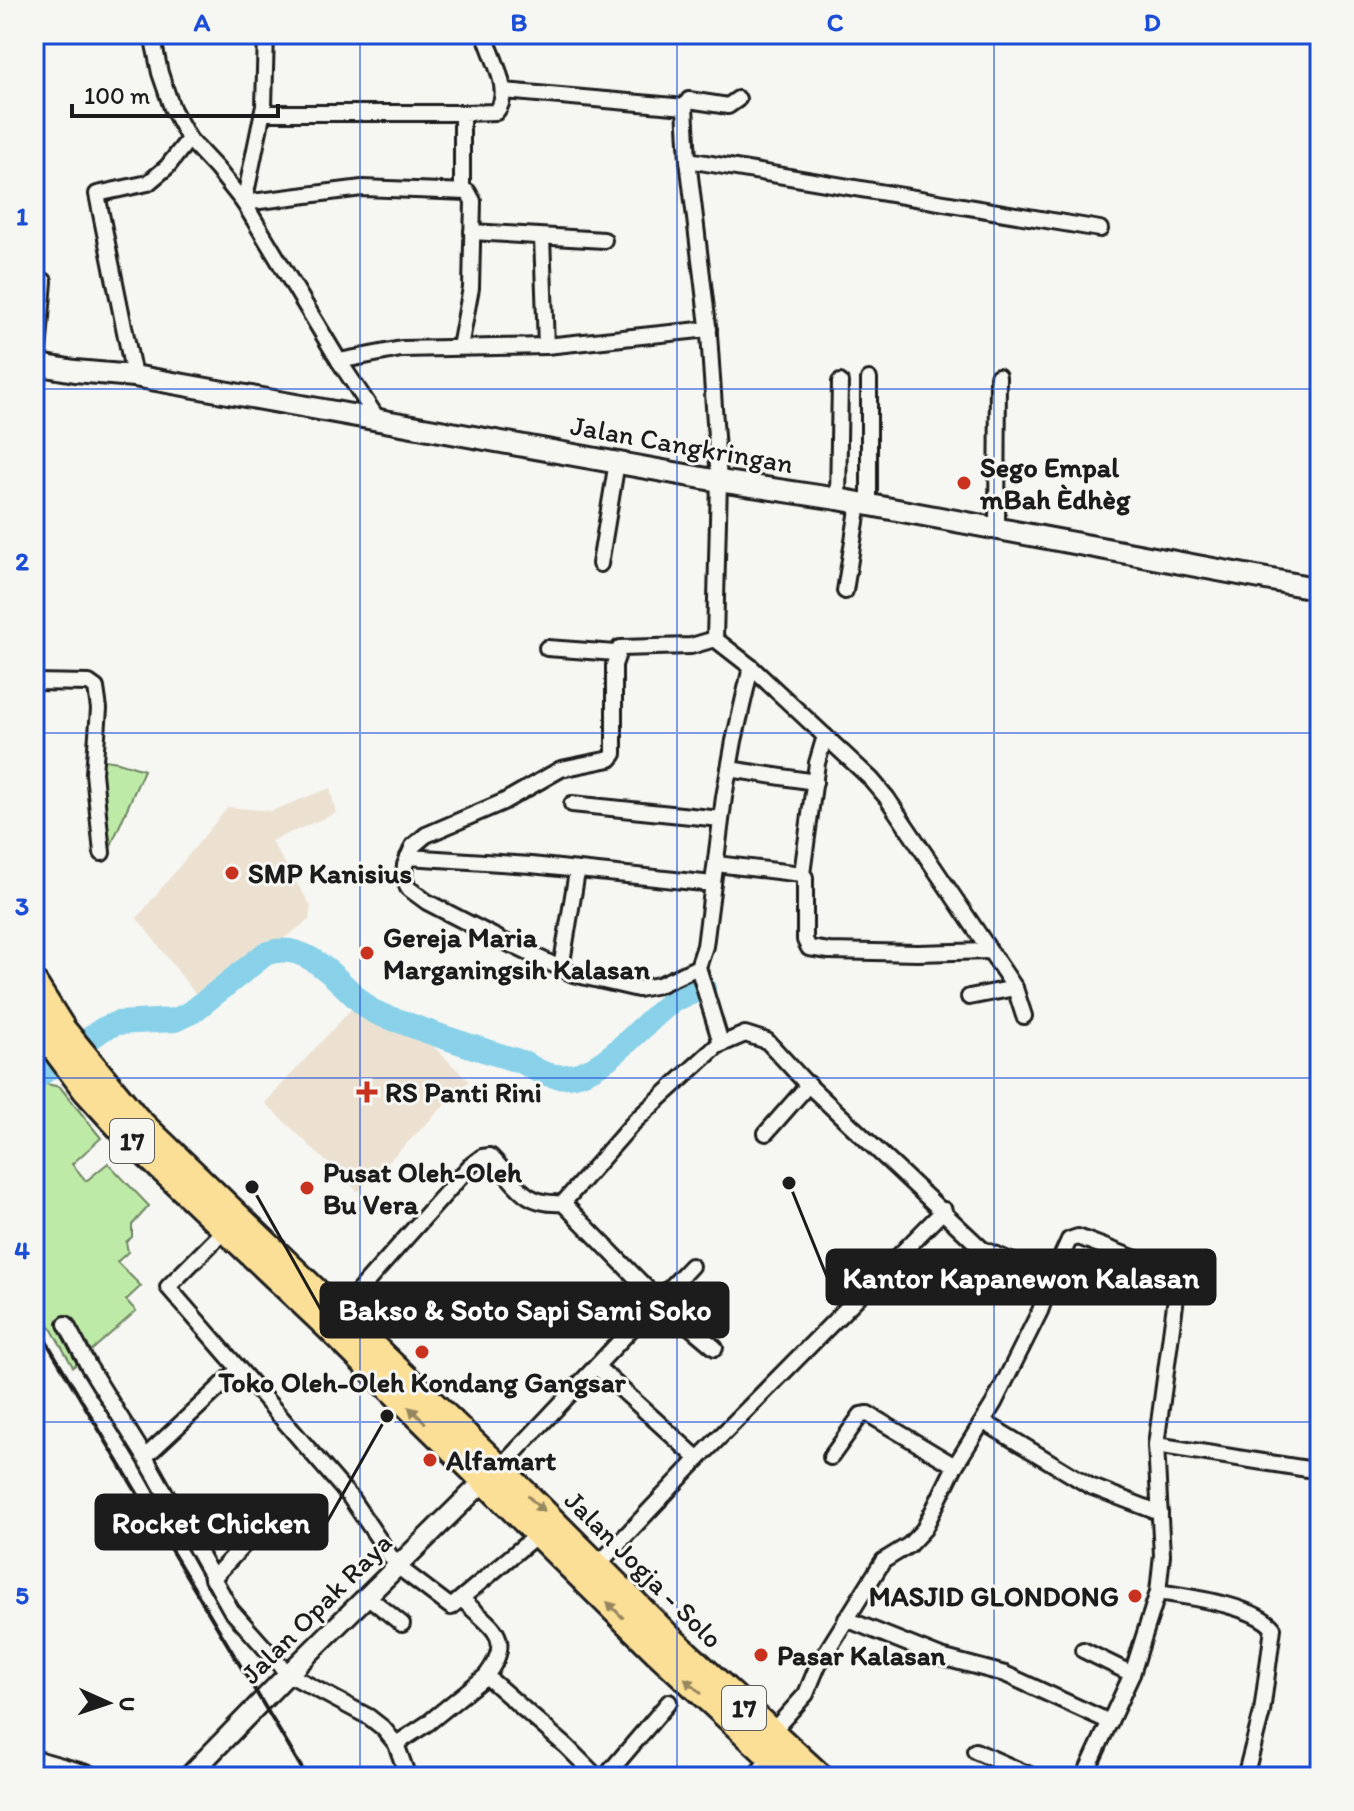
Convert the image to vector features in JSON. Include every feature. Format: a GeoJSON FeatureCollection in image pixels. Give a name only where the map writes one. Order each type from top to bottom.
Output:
{"type":"FeatureCollection","features":[{"type":"Feature","properties":{"kind":"highway","name":"Jalan Jogja - Solo"},"geometry":{"type":"LineString","coordinates":[[34,983],[48,1030],[93,1084],[130,1139],[585,1563],[821,1777]]}},
{"type":"Feature","properties":{"kind":"highway","name":"Jalan Jogja - Solo"},"geometry":{"type":"LineString","coordinates":[[93,1084],[137,1119],[339,1313],[492,1474],[538,1534],[585,1563],[770,1758],[792,1777]]}},
{"type":"Feature","properties":{"kind":"main road","name":"Jalan Cangkringan"},"geometry":{"type":"LineString","coordinates":[[35,364],[134,376],[377,418],[719,481],[838,499],[1320,589]]}},
{"type":"Feature","properties":{"kind":"street"},"geometry":{"type":"LineString","coordinates":[[152,34],[172,108],[189,139],[244,203],[377,418]]}},
{"type":"Feature","properties":{"kind":"street"},"geometry":{"type":"LineString","coordinates":[[244,203],[262,113],[266,34]]}},
{"type":"Feature","properties":{"kind":"street"},"geometry":{"type":"LineString","coordinates":[[262,113],[496,112],[503,102],[504,91],[485,34]]}},
{"type":"Feature","properties":{"kind":"street"},"geometry":{"type":"LineString","coordinates":[[489,49],[496,43],[497,34]]}},
{"type":"Feature","properties":{"kind":"street"},"geometry":{"type":"LineString","coordinates":[[504,91],[685,107]]}},
{"type":"Feature","properties":{"kind":"street"},"geometry":{"type":"LineString","coordinates":[[715,639],[719,481],[709,329],[688,160],[685,107],[689,100],[728,106],[738,99]]}},
{"type":"Feature","properties":{"kind":"street"},"geometry":{"type":"LineString","coordinates":[[462,113],[462,190]]}},
{"type":"Feature","properties":{"kind":"street"},"geometry":{"type":"LineString","coordinates":[[134,376],[97,194],[148,183],[167,167],[189,139]]}},
{"type":"Feature","properties":{"kind":"street"},"geometry":{"type":"LineString","coordinates":[[688,160],[1100,229]]}},
{"type":"Feature","properties":{"kind":"street"},"geometry":{"type":"LineString","coordinates":[[244,203],[362,188],[468,192],[473,201],[471,288],[460,347]]}},
{"type":"Feature","properties":{"kind":"street"},"geometry":{"type":"LineString","coordinates":[[472,232],[604,240]]}},
{"type":"Feature","properties":{"kind":"street"},"geometry":{"type":"LineString","coordinates":[[542,237],[546,346]]}},
{"type":"Feature","properties":{"kind":"street"},"geometry":{"type":"LineString","coordinates":[[35,364],[44,281]]}},
{"type":"Feature","properties":{"kind":"street"},"geometry":{"type":"LineString","coordinates":[[339,361],[401,349],[546,346],[709,329]]}},
{"type":"Feature","properties":{"kind":"street"},"geometry":{"type":"LineString","coordinates":[[997,529],[998,376]]}},
{"type":"Feature","properties":{"kind":"street"},"geometry":{"type":"LineString","coordinates":[[845,591],[864,504],[869,379]]}},
{"type":"Feature","properties":{"kind":"street"},"geometry":{"type":"LineString","coordinates":[[838,499],[840,382]]}},
{"type":"Feature","properties":{"kind":"street"},"geometry":{"type":"LineString","coordinates":[[600,564],[617,462]]}},
{"type":"Feature","properties":{"kind":"street"},"geometry":{"type":"LineString","coordinates":[[698,967],[649,989],[573,974],[450,915],[408,888],[404,877],[413,846],[426,835],[503,802],[552,773],[610,759],[614,754],[616,653],[623,646],[691,646],[715,639]]}},
{"type":"Feature","properties":{"kind":"street"},"geometry":{"type":"LineString","coordinates":[[715,639],[751,667],[887,798],[1015,988],[1024,1016]]}},
{"type":"Feature","properties":{"kind":"street"},"geometry":{"type":"LineString","coordinates":[[547,648],[616,653]]}},
{"type":"Feature","properties":{"kind":"street"},"geometry":{"type":"LineString","coordinates":[[721,1043],[698,967],[705,946],[729,769],[751,667]]}},
{"type":"Feature","properties":{"kind":"street"},"geometry":{"type":"LineString","coordinates":[[34,682],[89,683],[96,688],[99,709],[94,773],[102,853]]}},
{"type":"Feature","properties":{"kind":"street"},"geometry":{"type":"LineString","coordinates":[[825,736],[817,763],[802,874],[805,877],[805,940],[809,948],[918,953],[989,951]]}},
{"type":"Feature","properties":{"kind":"street"},"geometry":{"type":"LineString","coordinates":[[729,769],[815,782]]}},
{"type":"Feature","properties":{"kind":"street"},"geometry":{"type":"LineString","coordinates":[[572,804],[721,819]]}},
{"type":"Feature","properties":{"kind":"street"},"geometry":{"type":"LineString","coordinates":[[408,857],[531,865],[713,884]]}},
{"type":"Feature","properties":{"kind":"street"},"geometry":{"type":"LineString","coordinates":[[716,864],[802,874]]}},
{"type":"Feature","properties":{"kind":"street"},"geometry":{"type":"LineString","coordinates":[[561,968],[577,872]]}},
{"type":"Feature","properties":{"kind":"street"},"geometry":{"type":"LineString","coordinates":[[969,997],[1015,988]]}},
{"type":"Feature","properties":{"kind":"street"},"geometry":{"type":"LineString","coordinates":[[563,1203],[635,1121],[721,1043],[745,1034],[759,1036],[982,1249],[1053,1275]]}},
{"type":"Feature","properties":{"kind":"street"},"geometry":{"type":"LineString","coordinates":[[766,1133],[809,1084]]}},
{"type":"Feature","properties":{"kind":"street"},"geometry":{"type":"LineString","coordinates":[[339,1313],[470,1166],[482,1157],[490,1156],[530,1199],[540,1203],[563,1203],[658,1300],[715,1348]]}},
{"type":"Feature","properties":{"kind":"street"},"geometry":{"type":"LineString","coordinates":[[585,1563],[698,1459],[944,1210]]}},
{"type":"Feature","properties":{"kind":"street"},"geometry":{"type":"LineString","coordinates":[[225,1230],[168,1287],[350,1497],[397,1566],[449,1606],[462,1599],[538,1534]]}},
{"type":"Feature","properties":{"kind":"street"},"geometry":{"type":"LineString","coordinates":[[771,1733],[806,1694],[818,1665],[883,1561],[909,1545],[924,1529],[955,1466],[984,1422],[1040,1311],[1069,1240],[1078,1237],[1179,1275],[1156,1445],[1162,1555],[1158,1592],[1132,1674],[1084,1777]]}},
{"type":"Feature","properties":{"kind":"street"},"geometry":{"type":"LineString","coordinates":[[492,1474],[691,1266]]}},
{"type":"Feature","properties":{"kind":"street"},"geometry":{"type":"LineString","coordinates":[[66,1324],[231,1610],[288,1674],[369,1717],[383,1728],[396,1744],[408,1777]]}},
{"type":"Feature","properties":{"kind":"street"},"geometry":{"type":"LineString","coordinates":[[597,1367],[698,1459]]}},
{"type":"Feature","properties":{"kind":"street"},"geometry":{"type":"LineString","coordinates":[[145,1457],[238,1370]]}},
{"type":"Feature","properties":{"kind":"street"},"geometry":{"type":"LineString","coordinates":[[831,1457],[861,1415],[868,1414],[955,1466]]}},
{"type":"Feature","properties":{"kind":"street"},"geometry":{"type":"LineString","coordinates":[[984,1422],[1090,1486],[1160,1513]]}},
{"type":"Feature","properties":{"kind":"street"},"geometry":{"type":"LineString","coordinates":[[1156,1445],[1320,1471]]}},
{"type":"Feature","properties":{"kind":"street","name":"Jalan Opak Raya"},"geometry":{"type":"LineString","coordinates":[[188,1777],[492,1474]]}},
{"type":"Feature","properties":{"kind":"street"},"geometry":{"type":"LineString","coordinates":[[212,1579],[267,1520]]}},
{"type":"Feature","properties":{"kind":"street"},"geometry":{"type":"LineString","coordinates":[[1158,1592],[1219,1604],[1263,1618],[1273,1628],[1262,1712],[1245,1777]]}},
{"type":"Feature","properties":{"kind":"street"},"geometry":{"type":"LineString","coordinates":[[367,1596],[402,1624]]}},
{"type":"Feature","properties":{"kind":"street"},"geometry":{"type":"LineString","coordinates":[[396,1744],[440,1714],[486,1676],[498,1660],[499,1637],[462,1599]]}},
{"type":"Feature","properties":{"kind":"street"},"geometry":{"type":"LineString","coordinates":[[846,1619],[941,1657],[1005,1674],[1110,1722]]}},
{"type":"Feature","properties":{"kind":"street"},"geometry":{"type":"LineString","coordinates":[[1083,1650],[1132,1674]]}},
{"type":"Feature","properties":{"kind":"street"},"geometry":{"type":"LineString","coordinates":[[486,1676],[597,1777]]}},
{"type":"Feature","properties":{"kind":"street"},"geometry":{"type":"LineString","coordinates":[[605,1777],[669,1702]]}},
{"type":"Feature","properties":{"kind":"street"},"geometry":{"type":"LineString","coordinates":[[975,1751],[1034,1777]]}},
{"type":"Feature","properties":{"kind":"street"},"geometry":{"type":"LineString","coordinates":[[34,1758],[101,1777]]}},
{"type":"Feature","properties":{"kind":"street"},"geometry":{"type":"LineString","coordinates":[[754,1777],[770,1758]]}},
{"type":"Feature","properties":{"kind":"shaded area","name":"SMP Kanisius"},"geometry":{"type":"Polygon","coordinates":[[[330,788],[336,813],[271,841],[311,906],[309,920],[200,1000],[137,918],[228,807],[271,811],[330,788]]]}},
{"type":"Feature","properties":{"kind":"shaded area","name":"RS Panti Rini"},"geometry":{"type":"Polygon","coordinates":[[[355,1005],[380,1019],[415,1029],[469,1081],[358,1192],[265,1103],[355,1005]]]}},
{"type":"Feature","properties":{"kind":"green space"},"geometry":{"type":"Polygon","coordinates":[[[98,759],[144,770],[109,850],[98,759]]]}},
{"type":"Feature","properties":{"kind":"green space"},"geometry":{"type":"Polygon","coordinates":[[[34,1084],[60,1087],[101,1138],[72,1164],[86,1181],[108,1163],[149,1206],[132,1225],[132,1237],[126,1242],[128,1252],[117,1262],[141,1286],[126,1300],[136,1311],[73,1367],[34,1298],[34,1084]]]}},
{"type":"Feature","properties":{"kind":"waterway"},"geometry":{"type":"LineString","coordinates":[[34,1079],[103,1029],[117,1023],[175,1020],[192,1012],[265,954],[280,950],[295,952],[322,966],[368,1008],[380,1014],[525,1063],[546,1074],[567,1076],[586,1071],[604,1061],[670,1003],[704,988]]}},
{"type":"Feature","properties":{"kind":"railway"},"geometry":{"type":"LineString","coordinates":[[34,1321],[307,1777]]}},
{"type":"Feature","properties":{"kind":"place","name":"Sego Empal mBah Èdhèg"},"geometry":{"type":"Point","coordinates":[964,483]}},
{"type":"Feature","properties":{"kind":"place","name":"SMP Kanisius"},"geometry":{"type":"Point","coordinates":[232,873]}},
{"type":"Feature","properties":{"kind":"place","name":"Gereja Maria Marganingsih Kalasan"},"geometry":{"type":"Point","coordinates":[367,953]}},
{"type":"Feature","properties":{"kind":"place","name":"RS Panti Rini"},"geometry":{"type":"Point","coordinates":[367,1092]}},
{"type":"Feature","properties":{"kind":"place","name":"Kantor Kapanewon Kalasan"},"geometry":{"type":"Point","coordinates":[789,1183]}},
{"type":"Feature","properties":{"kind":"place","name":"Bakso & Soto Sapi Sami Soko"},"geometry":{"type":"Point","coordinates":[252,1187]}},
{"type":"Feature","properties":{"kind":"place","name":"Pusat Oleh-Oleh Bu Vera"},"geometry":{"type":"Point","coordinates":[307,1188]}},
{"type":"Feature","properties":{"kind":"place","name":"Toko Oleh-Oleh Kondang Gangsar"},"geometry":{"type":"Point","coordinates":[422,1352]}},
{"type":"Feature","properties":{"kind":"place","name":"Rocket Chicken"},"geometry":{"type":"Point","coordinates":[387,1416]}},
{"type":"Feature","properties":{"kind":"place","name":"Alfamart"},"geometry":{"type":"Point","coordinates":[430,1460]}},
{"type":"Feature","properties":{"kind":"place","name":"MASJID GLONDONG"},"geometry":{"type":"Point","coordinates":[1135,1596]}},
{"type":"Feature","properties":{"kind":"place","name":"Pasar Kalasan"},"geometry":{"type":"Point","coordinates":[761,1655]}}]}
